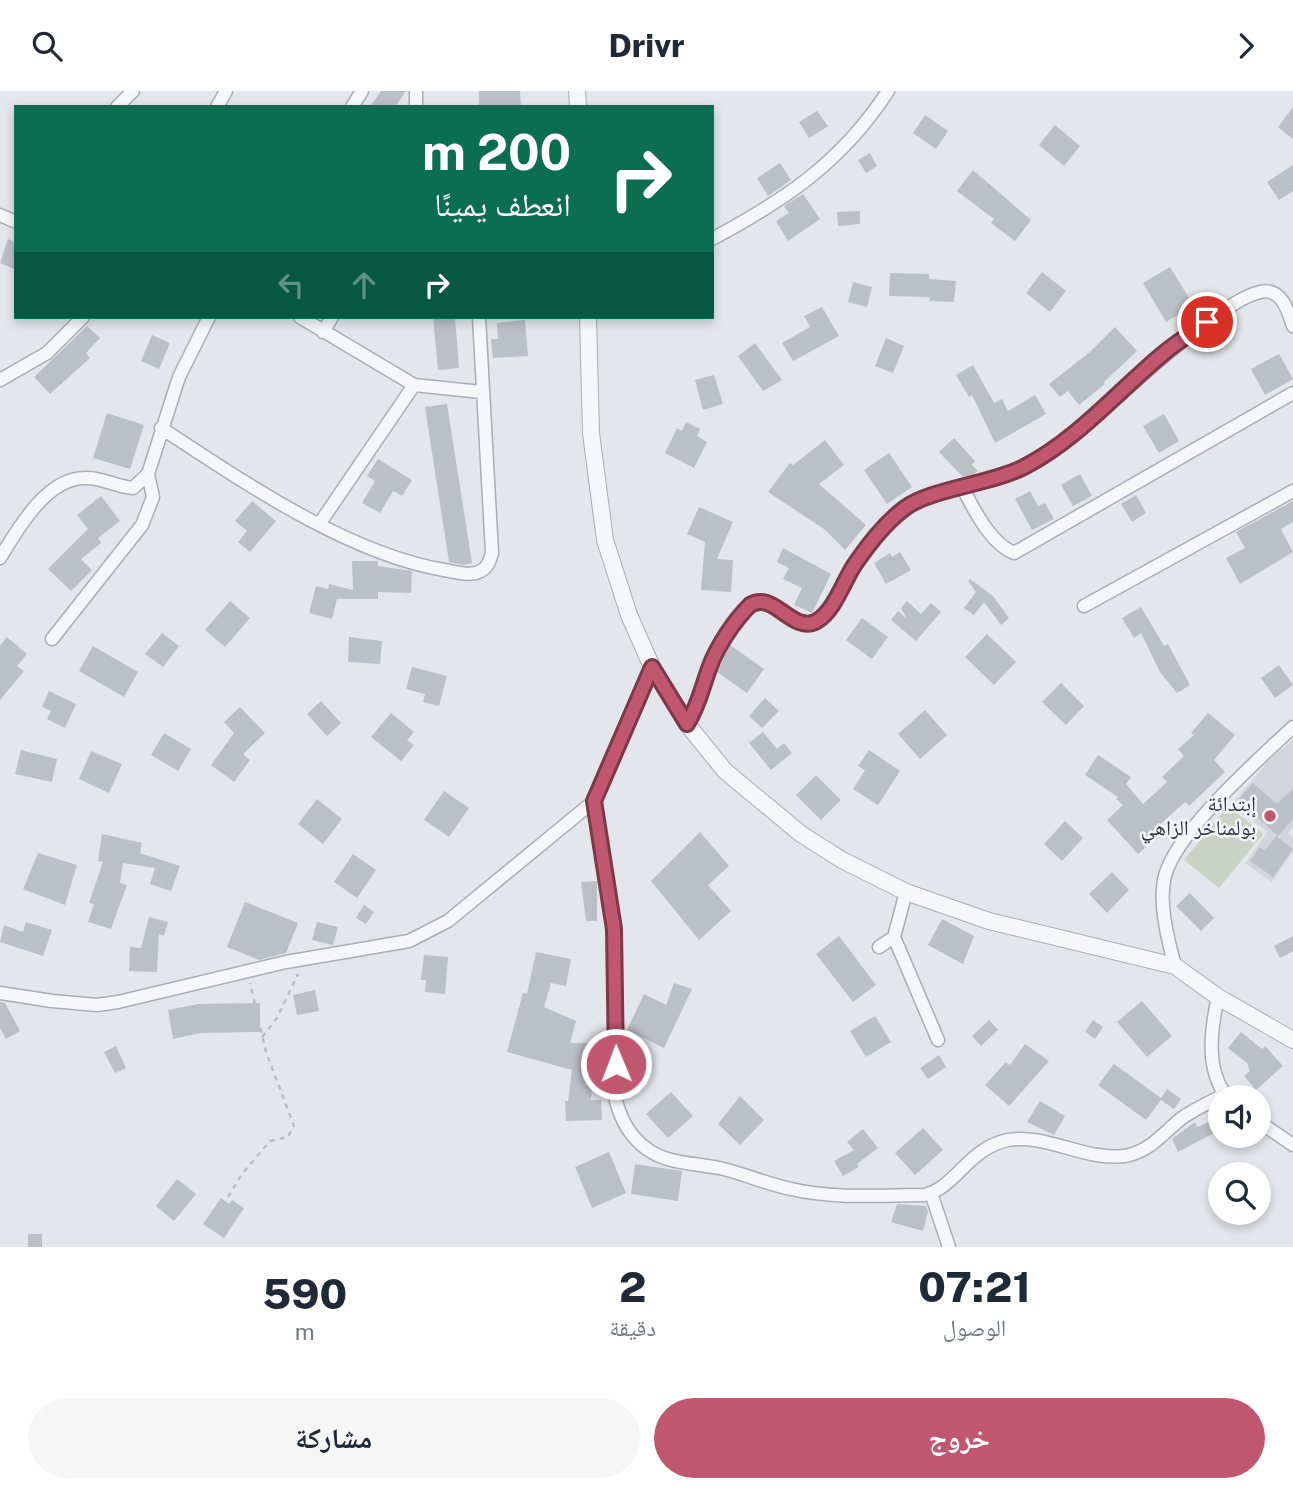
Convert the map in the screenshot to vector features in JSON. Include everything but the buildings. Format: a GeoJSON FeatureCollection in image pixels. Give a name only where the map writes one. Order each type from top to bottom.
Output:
{"type":"FeatureCollection","features":[{"type":"Feature","properties":{"kind":"street"},"geometry":{"type":"LineString","coordinates":[[119,105],[133,91]]}},
{"type":"Feature","properties":{"kind":"street"},"geometry":{"type":"LineString","coordinates":[[714,238],[766,211],[839,155],[888,91]]}},
{"type":"Feature","properties":{"kind":"street"},"geometry":{"type":"LineString","coordinates":[[687,724],[699,706],[710,665],[722,642],[750,605],[766,602],[804,623],[815,622],[826,612],[864,552],[903,510],[922,499],[1008,474],[1044,454],[1104,408],[1164,353],[1245,298],[1261,291],[1277,295],[1283,300],[1293,326]]}},
{"type":"Feature","properties":{"kind":"street"},"geometry":{"type":"LineString","coordinates":[[0,380],[47,353],[81,319]]}},
{"type":"Feature","properties":{"kind":"street"},"geometry":{"type":"LineString","coordinates":[[52,639],[142,524],[153,496],[148,474],[161,428],[179,377],[208,319]]}},
{"type":"Feature","properties":{"kind":"street"},"geometry":{"type":"LineString","coordinates":[[303,319],[414,385],[481,392]]}},
{"type":"Feature","properties":{"kind":"street"},"geometry":{"type":"LineString","coordinates":[[323,332],[331,319]]}},
{"type":"Feature","properties":{"kind":"street"},"geometry":{"type":"LineString","coordinates":[[161,428],[214,463],[357,544],[409,562],[475,573],[486,567],[492,553],[478,319]]}},
{"type":"Feature","properties":{"kind":"street"},"geometry":{"type":"LineString","coordinates":[[588,319],[592,433],[605,540],[629,615],[652,667],[687,724],[725,771],[801,834],[842,860],[906,892],[989,921],[1175,967],[1218,997],[1293,1040]]}},
{"type":"Feature","properties":{"kind":"street"},"geometry":{"type":"LineString","coordinates":[[320,523],[414,385]]}},
{"type":"Feature","properties":{"kind":"street"},"geometry":{"type":"LineString","coordinates":[[963,489],[978,516],[1003,549],[1014,553],[1293,393]]}},
{"type":"Feature","properties":{"kind":"street"},"geometry":{"type":"LineString","coordinates":[[0,558],[30,514],[64,483],[84,478],[133,488],[148,474]]}},
{"type":"Feature","properties":{"kind":"street"},"geometry":{"type":"LineString","coordinates":[[1084,605],[1293,491]]}},
{"type":"Feature","properties":{"kind":"street"},"geometry":{"type":"LineString","coordinates":[[0,993],[97,1005],[306,958],[409,941],[436,930],[594,801],[652,667]]}},
{"type":"Feature","properties":{"kind":"street"},"geometry":{"type":"LineString","coordinates":[[1175,967],[1163,887],[1173,857],[1187,836],[1293,727]]}},
{"type":"Feature","properties":{"kind":"street"},"geometry":{"type":"LineString","coordinates":[[594,801],[614,929],[616,1101],[621,1117],[631,1133],[647,1149],[663,1159],[723,1168],[792,1189],[841,1194],[932,1193],[940,1189],[967,1161],[983,1149],[1009,1139],[1025,1139],[1110,1157],[1138,1152],[1157,1140],[1182,1118],[1208,1105]]}},
{"type":"Feature","properties":{"kind":"street"},"geometry":{"type":"LineString","coordinates":[[906,892],[894,937],[938,1039]]}},
{"type":"Feature","properties":{"kind":"street"},"geometry":{"type":"LineString","coordinates":[[879,947],[894,937]]}},
{"type":"Feature","properties":{"kind":"street"},"geometry":{"type":"LineString","coordinates":[[1218,997],[1212,1044],[1215,1075],[1220,1085]]}},
{"type":"Feature","properties":{"kind":"street"},"geometry":{"type":"LineString","coordinates":[[1271,1130],[1293,1145]]}},
{"type":"Feature","properties":{"kind":"street"},"geometry":{"type":"LineString","coordinates":[[932,1193],[949,1247]]}},
{"type":"Feature","properties":{"kind":"path"},"geometry":{"type":"LineString","coordinates":[[262,1037],[277,1018],[306,958]]}},
{"type":"Feature","properties":{"kind":"path"},"geometry":{"type":"LineString","coordinates":[[228,1197],[242,1174],[270,1141],[288,1137],[294,1126],[279,1091],[262,1037],[248,972]]}},
{"type":"Feature","properties":{"kind":"shaded area","name":"إبتدائة بولمناخر الزاهي"},"geometry":{"type":"Polygon","coordinates":[[[1293,740],[1293,827],[1288,833],[1293,837],[1293,852],[1272,882],[1245,863],[1268,832],[1231,805],[1272,757],[1293,740]]]}},
{"type":"Feature","properties":{"kind":"green space"},"geometry":{"type":"Polygon","coordinates":[[[1228,806],[1263,834],[1219,888],[1184,860],[1228,806]]]}},
{"type":"Feature","properties":{"kind":"place","name":"إبتدائة بولمناخر الزاهي"},"geometry":{"type":"Point","coordinates":[1270,816]}},
{"type":"Feature","properties":{"kind":"route"},"geometry":{"type":"LineString","coordinates":[[616,1064],[614,929],[594,801],[652,667],[687,724],[699,706],[710,665],[722,642],[744,611],[755,601],[766,602],[804,623],[820,619],[864,552],[894,518],[912,503],[963,489],[1025,467],[1104,408],[1164,353],[1207,322]]}}]}
